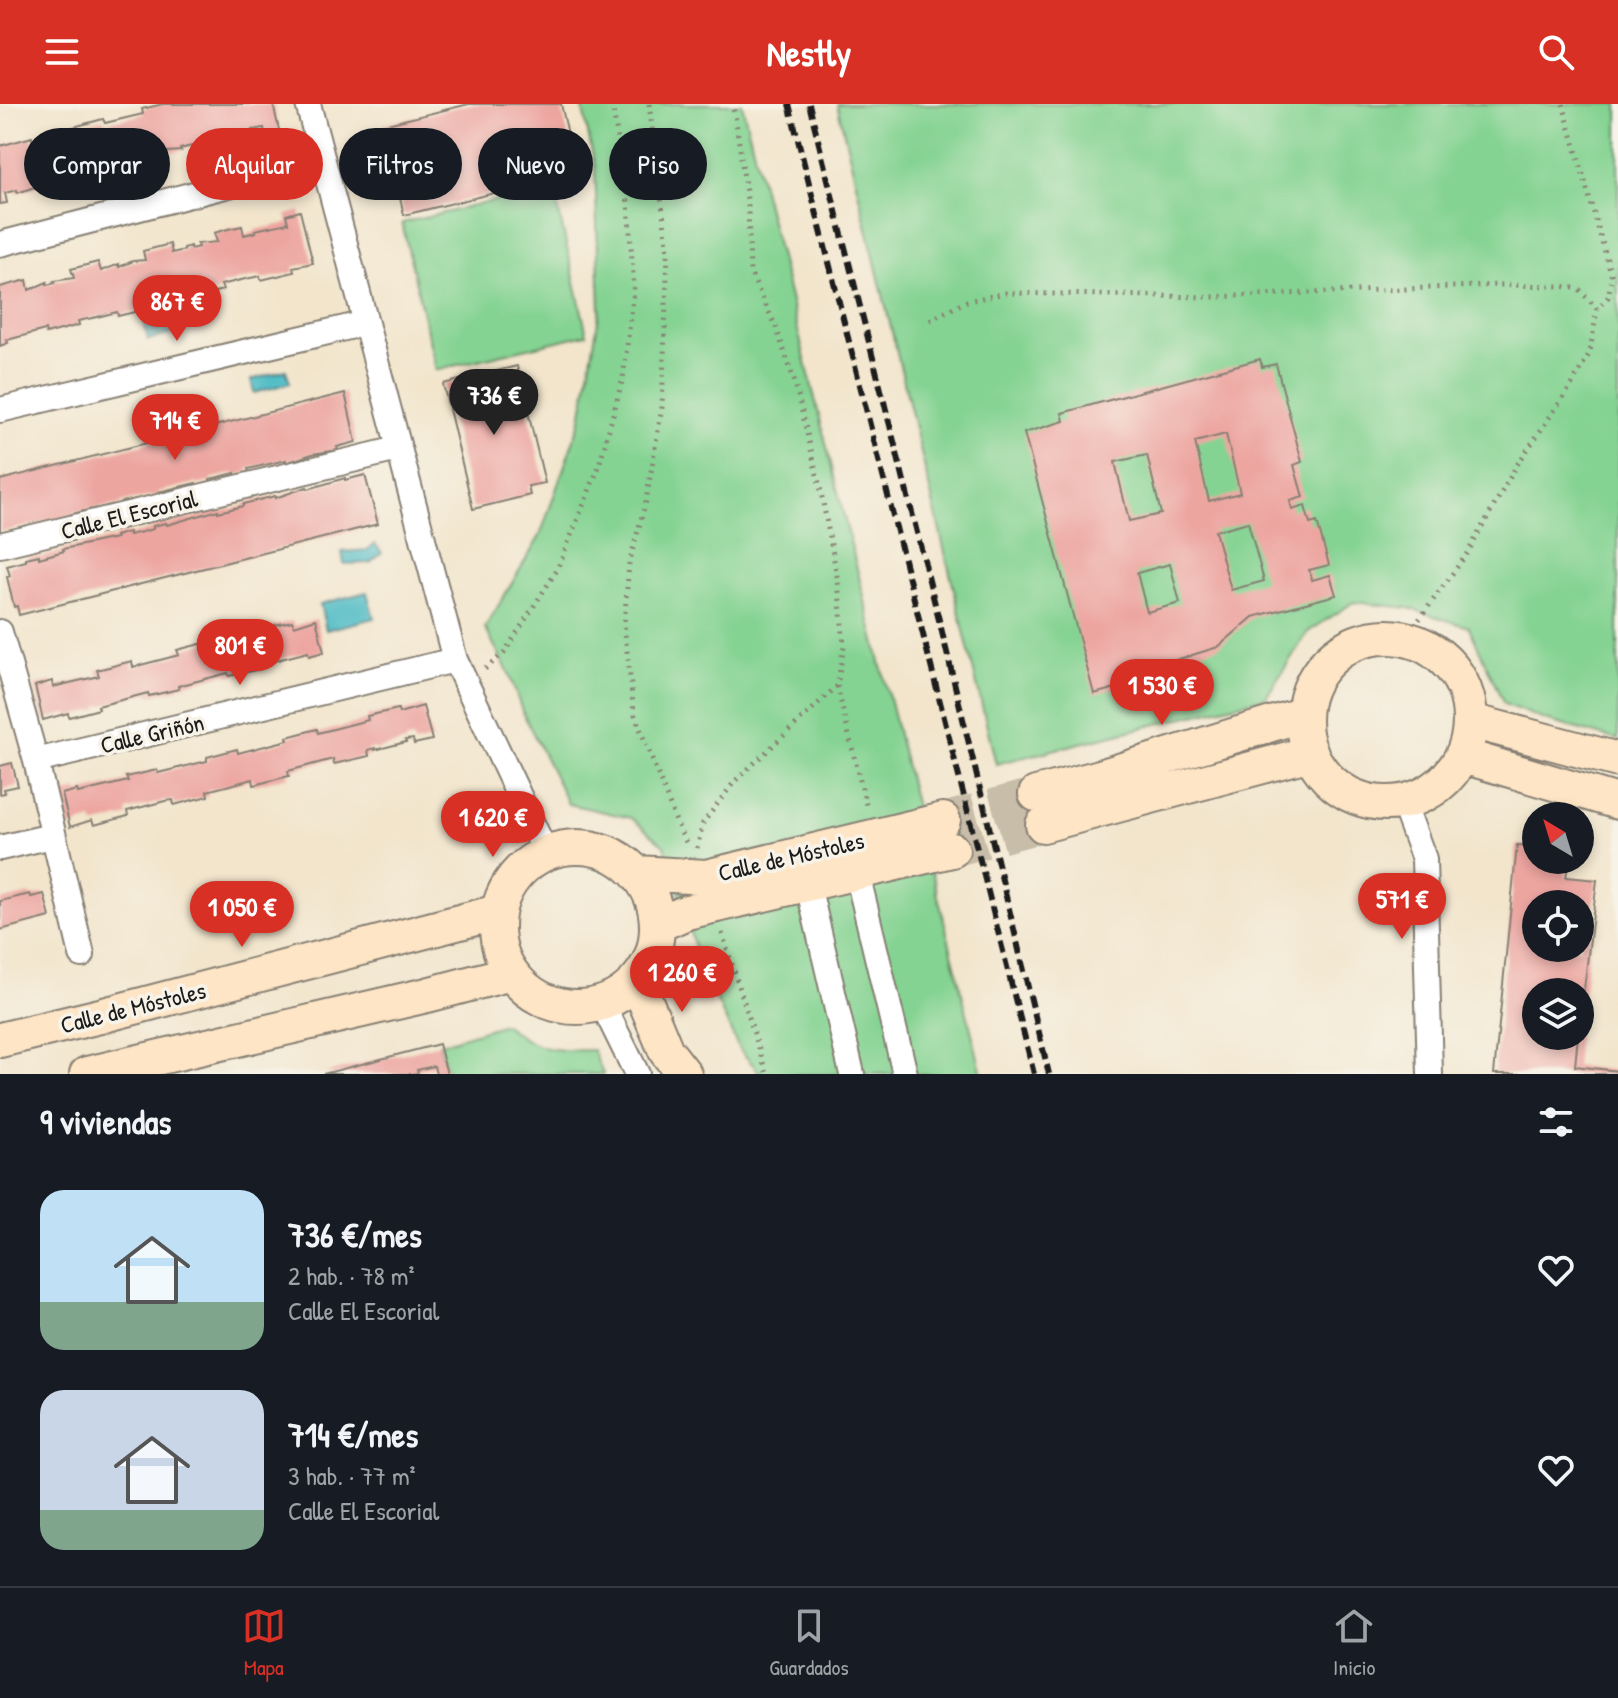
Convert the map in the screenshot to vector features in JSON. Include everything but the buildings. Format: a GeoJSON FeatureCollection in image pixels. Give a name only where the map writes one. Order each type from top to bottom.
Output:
{"type":"FeatureCollection","features":[{"type":"Feature","properties":{"kind":"main road"},"geometry":{"type":"LineString","coordinates":[[1377,637],[1405,639],[1432,649],[1453,668],[1466,693],[1471,721],[1463,756],[1448,777],[1427,793],[1403,802],[1375,803],[1348,794],[1326,777],[1311,753],[1305,734],[1304,714],[1311,686],[1327,663],[1350,645],[1377,637]]}},
{"type":"Feature","properties":{"kind":"main road"},"geometry":{"type":"LineString","coordinates":[[1304,714],[1100,777],[1039,810],[1311,753]]}},
{"type":"Feature","properties":{"kind":"main road"},"geometry":{"type":"LineString","coordinates":[[1471,721],[1618,760]]}},
{"type":"Feature","properties":{"kind":"main road"},"geometry":{"type":"LineString","coordinates":[[1463,756],[1618,802]]}},
{"type":"Feature","properties":{"kind":"main road","name":"Calle de Móstoles"},"geometry":{"type":"LineString","coordinates":[[637,873],[706,877],[875,837],[947,835],[857,873],[687,912],[657,925]]}},
{"type":"Feature","properties":{"kind":"main road"},"geometry":{"type":"LineString","coordinates":[[570,847],[595,848],[618,858],[637,873],[655,906],[655,945],[637,981],[621,994],[602,1003],[577,1007],[552,1003],[529,991],[511,973],[501,954],[497,934],[498,912],[507,888],[524,867],[546,853],[570,847]]}},
{"type":"Feature","properties":{"kind":"main road","name":"Calle de Móstoles"},"geometry":{"type":"LineString","coordinates":[[0,1040],[498,912]]}},
{"type":"Feature","properties":{"kind":"main road"},"geometry":{"type":"LineString","coordinates":[[87,1074],[511,973]]}},
{"type":"Feature","properties":{"kind":"main road"},"geometry":{"type":"LineString","coordinates":[[637,981],[666,1051],[684,1074]]}},
{"type":"Feature","properties":{"kind":"street"},"geometry":{"type":"LineString","coordinates":[[308,104],[314,128]]}},
{"type":"Feature","properties":{"kind":"street"},"geometry":{"type":"LineString","coordinates":[[323,165],[455,660],[546,853]]}},
{"type":"Feature","properties":{"kind":"street"},"geometry":{"type":"LineString","coordinates":[[0,244],[186,196]]}},
{"type":"Feature","properties":{"kind":"street"},"geometry":{"type":"LineString","coordinates":[[0,410],[366,323]]}},
{"type":"Feature","properties":{"kind":"street","name":"Calle El Escorial"},"geometry":{"type":"LineString","coordinates":[[0,545],[398,449]]}},
{"type":"Feature","properties":{"kind":"street"},"geometry":{"type":"LineString","coordinates":[[0,632],[36,761],[82,955]]}},
{"type":"Feature","properties":{"kind":"street","name":"Calle Griñón"},"geometry":{"type":"LineString","coordinates":[[36,761],[455,660]]}},
{"type":"Feature","properties":{"kind":"street"},"geometry":{"type":"LineString","coordinates":[[1403,802],[1424,859],[1430,1074]]}},
{"type":"Feature","properties":{"kind":"street"},"geometry":{"type":"LineString","coordinates":[[0,848],[52,836]]}},
{"type":"Feature","properties":{"kind":"street"},"geometry":{"type":"LineString","coordinates":[[857,873],[905,1074]]}},
{"type":"Feature","properties":{"kind":"street"},"geometry":{"type":"LineString","coordinates":[[808,885],[852,1074]]}},
{"type":"Feature","properties":{"kind":"street"},"geometry":{"type":"LineString","coordinates":[[602,1003],[637,1074]]}},
{"type":"Feature","properties":{"kind":"path"},"geometry":{"type":"LineString","coordinates":[[467,685],[504,653],[557,570],[598,469],[623,378],[634,290],[628,202],[612,104]]}},
{"type":"Feature","properties":{"kind":"path"},"geometry":{"type":"LineString","coordinates":[[649,104],[668,252],[662,391],[646,501],[629,564],[624,624],[634,713],[679,829],[694,856],[703,823],[735,781],[837,686]]}},
{"type":"Feature","properties":{"kind":"path"},"geometry":{"type":"LineString","coordinates":[[732,104],[748,206],[750,272],[776,327],[795,383],[820,487],[838,581],[844,646],[837,686],[854,765],[875,837]]}},
{"type":"Feature","properties":{"kind":"path"},"geometry":{"type":"LineString","coordinates":[[1405,639],[1468,552],[1517,465],[1573,383],[1590,352],[1597,309],[1608,297],[1612,277],[1563,104]]}},
{"type":"Feature","properties":{"kind":"path"},"geometry":{"type":"LineString","coordinates":[[930,320],[967,301],[1006,293],[1225,296],[1486,285],[1579,289],[1597,309]]}},
{"type":"Feature","properties":{"kind":"path"},"geometry":{"type":"LineString","coordinates":[[716,907],[728,955],[767,1074]]}},
{"type":"Feature","properties":{"kind":"green space"},"geometry":{"type":"Polygon","coordinates":[[[582,104],[742,104],[982,1074],[761,1074],[739,1049],[699,962],[665,846],[631,818],[568,804],[522,711],[508,671],[485,628],[540,536],[581,419],[600,309],[593,128],[587,128],[582,104]]]}},
{"type":"Feature","properties":{"kind":"green space"},"geometry":{"type":"Polygon","coordinates":[[[837,104],[1618,104],[1618,740],[1545,720],[1504,704],[1469,627],[1408,608],[1354,602],[1308,632],[1266,697],[996,764],[837,104]]]}},
{"type":"Feature","properties":{"kind":"green space"},"geometry":{"type":"Polygon","coordinates":[[[498,200],[556,200],[587,334],[436,370],[402,223],[498,200]]]}},
{"type":"Feature","properties":{"kind":"green space"},"geometry":{"type":"Polygon","coordinates":[[[504,1024],[526,1040],[545,1048],[593,1050],[603,1074],[447,1074],[439,1044],[504,1024]]]}},
{"type":"Feature","properties":{"kind":"water"},"geometry":{"type":"Polygon","coordinates":[[[168,313],[173,334],[148,340],[144,323],[162,319],[162,314],[168,313]]]}},
{"type":"Feature","properties":{"kind":"water"},"geometry":{"type":"Polygon","coordinates":[[[286,370],[290,383],[254,393],[251,380],[286,370]]]}},
{"type":"Feature","properties":{"kind":"water"},"geometry":{"type":"Polygon","coordinates":[[[375,544],[382,553],[370,563],[344,564],[342,552],[367,550],[375,544]]]}},
{"type":"Feature","properties":{"kind":"water"},"geometry":{"type":"Polygon","coordinates":[[[367,592],[374,618],[326,630],[320,604],[367,592]]]}},
{"type":"Feature","properties":{"kind":"tunnel"},"geometry":{"type":"LineString","coordinates":[[943,820],[1036,794]]}},
{"type":"Feature","properties":{"kind":"tunnel"},"geometry":{"type":"LineString","coordinates":[[952,850],[1043,825]]}},
{"type":"Feature","properties":{"kind":"railway"},"geometry":{"type":"LineString","coordinates":[[789,104],[1034,1074]]}},
{"type":"Feature","properties":{"kind":"railway"},"geometry":{"type":"LineString","coordinates":[[809,104],[1049,1074]]}}]}
